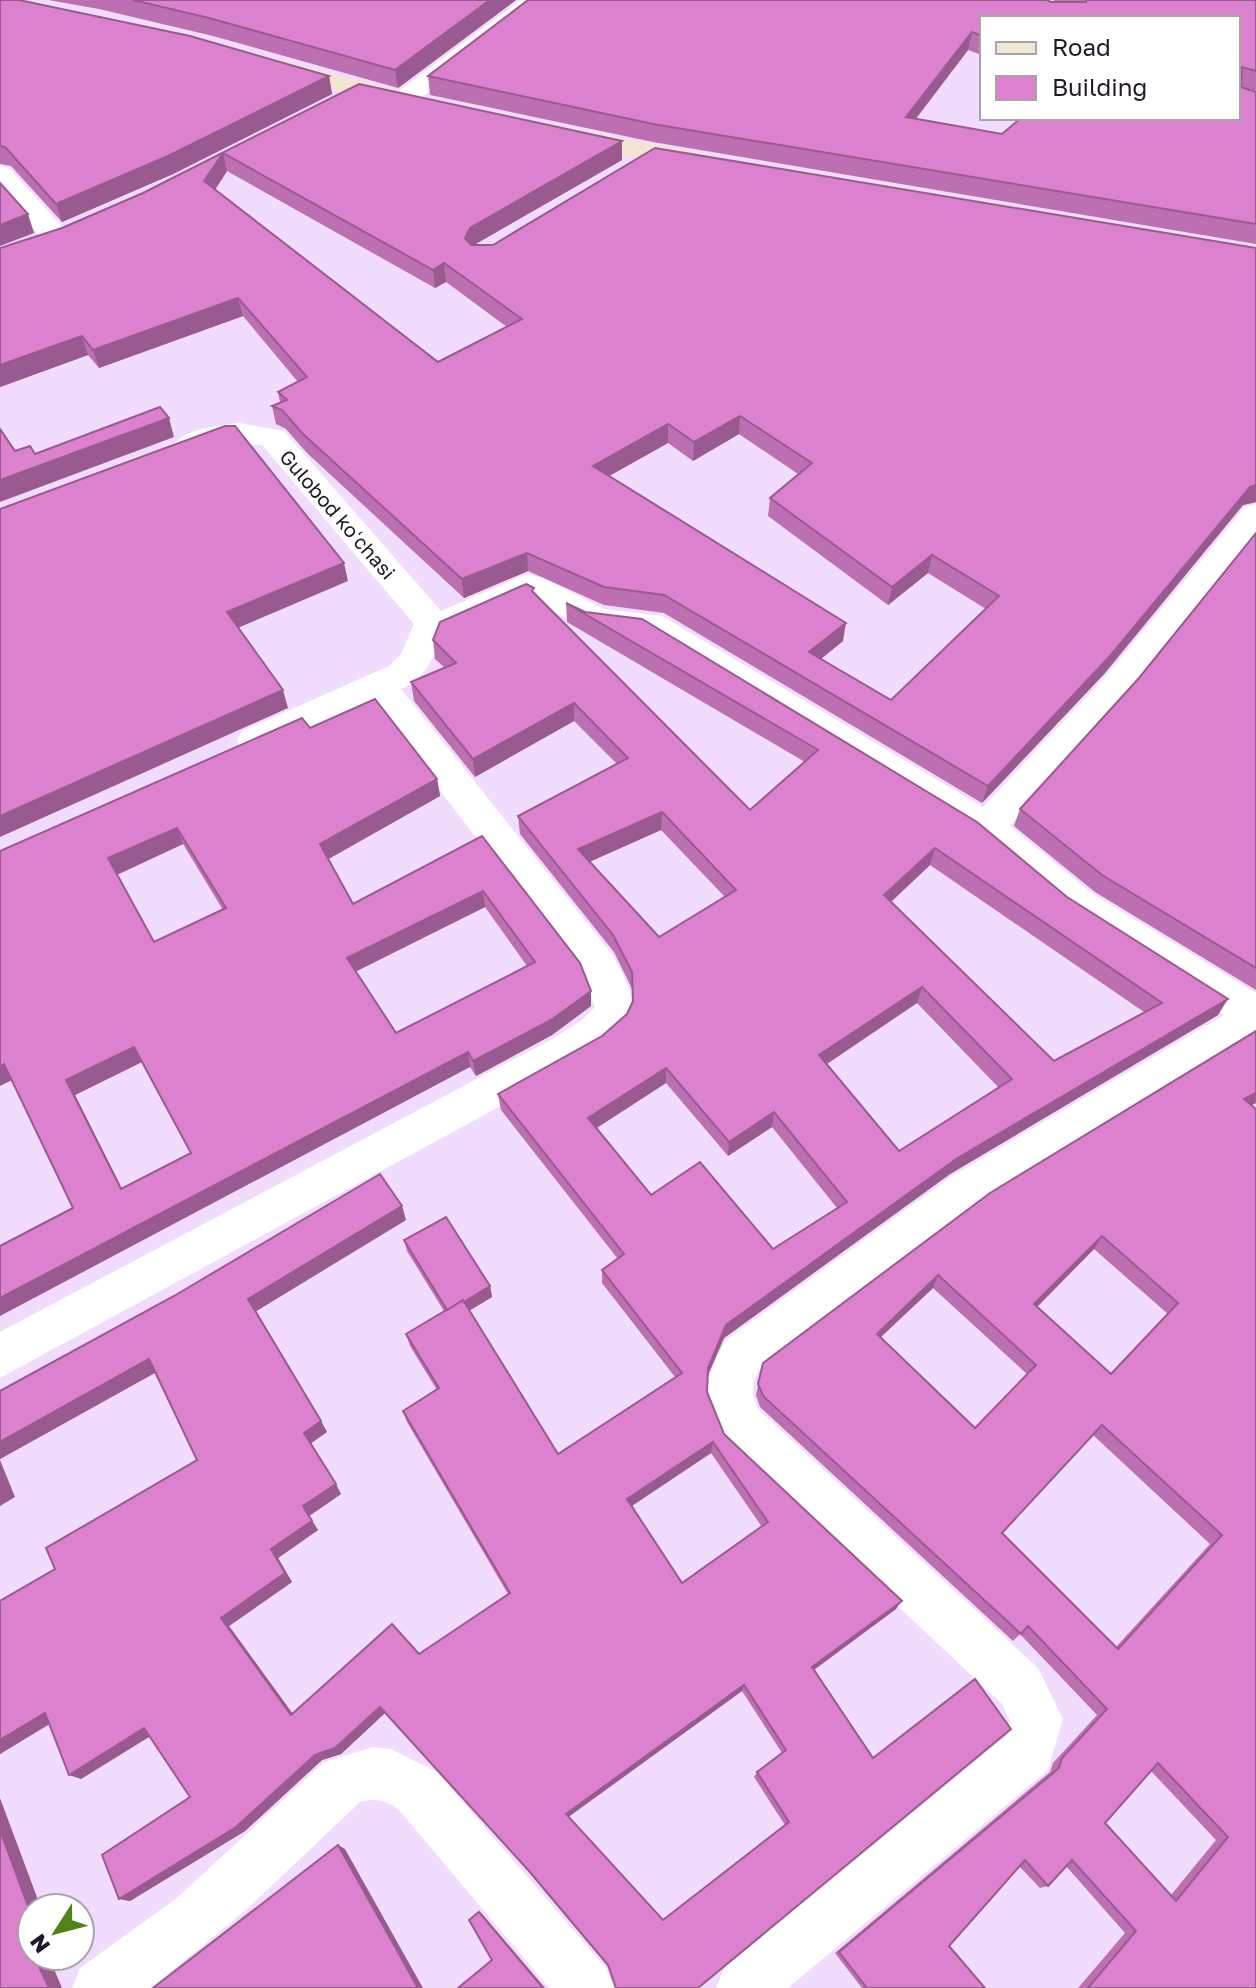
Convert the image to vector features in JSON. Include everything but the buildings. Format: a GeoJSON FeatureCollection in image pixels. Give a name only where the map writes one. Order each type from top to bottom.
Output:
{"type":"FeatureCollection","features":[{"type":"Feature","properties":{"kind":"main road"},"geometry":{"type":"LineString","coordinates":[[246,58],[359,91],[431,107]]}},
{"type":"Feature","properties":{"kind":"main road"},"geometry":{"type":"LineString","coordinates":[[534,129],[730,167]]}},
{"type":"Feature","properties":{"kind":"street"},"geometry":{"type":"LineString","coordinates":[[401,101],[536,0]]}},
{"type":"Feature","properties":{"kind":"street"},"geometry":{"type":"LineString","coordinates":[[332,106],[359,91]]}},
{"type":"Feature","properties":{"kind":"street"},"geometry":{"type":"LineString","coordinates":[[626,170],[652,154]]}},
{"type":"Feature","properties":{"kind":"street"},"geometry":{"type":"LineString","coordinates":[[0,174],[57,238]]}},
{"type":"Feature","properties":{"kind":"street"},"geometry":{"type":"LineString","coordinates":[[29,248],[85,225]]}},
{"type":"Feature","properties":{"kind":"street","name":"Gulobod koʻchasi"},"geometry":{"type":"LineString","coordinates":[[153,459],[225,432],[251,431],[273,438],[436,628]]}},
{"type":"Feature","properties":{"kind":"street"},"geometry":{"type":"LineString","coordinates":[[987,827],[1118,685],[1256,515]]}},
{"type":"Feature","properties":{"kind":"street"},"geometry":{"type":"LineString","coordinates":[[218,757],[408,670],[416,660],[421,639],[436,628],[527,586],[598,620],[650,624],[987,827],[1010,852],[1053,886],[1256,1015],[967,1190],[742,1356],[727,1382],[730,1405],[741,1426],[1020,1686],[1037,1719],[1029,1751],[744,1988]]}},
{"type":"Feature","properties":{"kind":"street"},"geometry":{"type":"LineString","coordinates":[[0,1356],[568,1050],[601,1031],[615,1012],[616,993],[597,965],[378,685]]}},
{"type":"Feature","properties":{"kind":"street"},"geometry":{"type":"LineString","coordinates":[[100,1988],[130,1970],[187,1924],[343,1781],[360,1773],[381,1772],[399,1776],[418,1791],[586,1988]]}}]}
